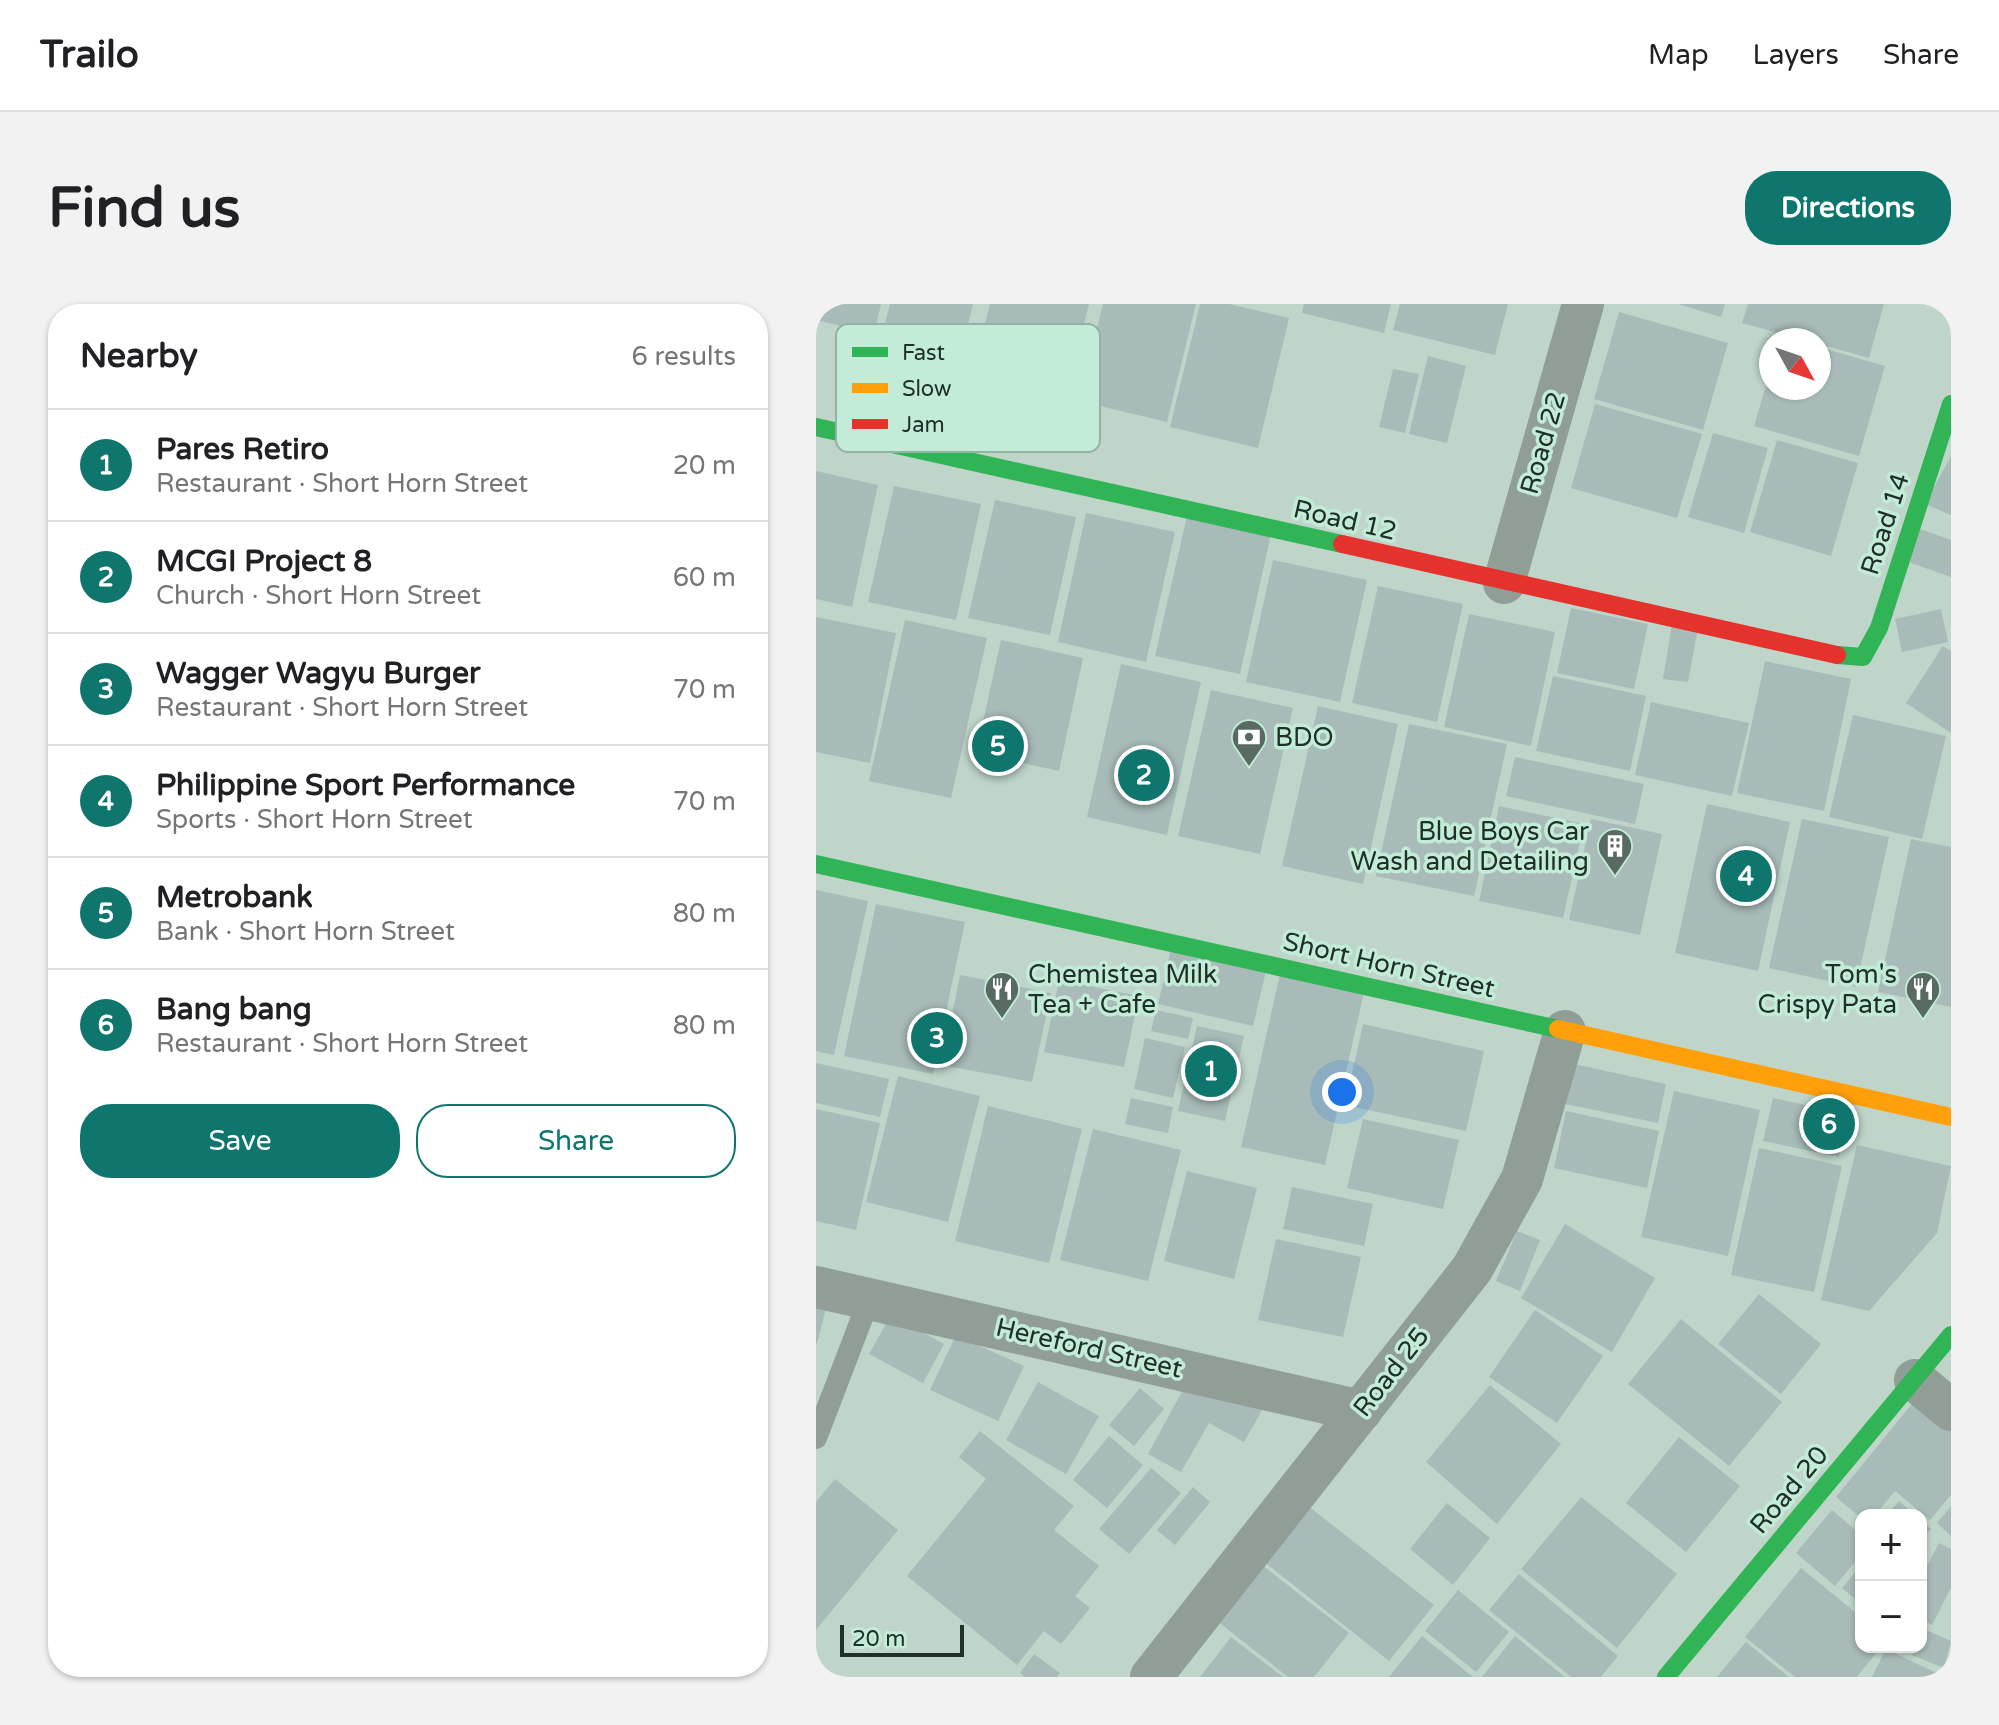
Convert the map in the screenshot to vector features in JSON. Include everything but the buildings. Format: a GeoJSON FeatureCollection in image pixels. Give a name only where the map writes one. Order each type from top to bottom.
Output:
{"type":"FeatureCollection","features":[{"type":"Feature","properties":{"kind":"street","name":"Road 22"},"geometry":{"type":"LineString","coordinates":[[1504,583],[1583,304]]}},
{"type":"Feature","properties":{"kind":"street","name":"Road 14"},"geometry":{"type":"LineString","coordinates":[[1863,657],[1879,628],[1951,404]]}},
{"type":"Feature","properties":{"kind":"street","name":"Road 12"},"geometry":{"type":"LineString","coordinates":[[816,427],[836,432]]}},
{"type":"Feature","properties":{"kind":"street","name":"Road 12"},"geometry":{"type":"LineString","coordinates":[[926,452],[1835,656],[1863,657]]}},
{"type":"Feature","properties":{"kind":"street","name":"Short Horn Street"},"geometry":{"type":"LineString","coordinates":[[816,864],[1951,1117]]}},
{"type":"Feature","properties":{"kind":"street","name":"Road 25"},"geometry":{"type":"LineString","coordinates":[[1151,1677],[1472,1269],[1522,1179],[1565,1031]]}},
{"type":"Feature","properties":{"kind":"street","name":"Hereford Street"},"geometry":{"type":"LineString","coordinates":[[816,1287],[1361,1411]]}},
{"type":"Feature","properties":{"kind":"street","name":"Road 20"},"geometry":{"type":"LineString","coordinates":[[1666,1677],[1951,1335]]}},
{"type":"Feature","properties":{"kind":"street"},"geometry":{"type":"LineString","coordinates":[[1915,1380],[1951,1410]]}},
{"type":"Feature","properties":{"kind":"lane"},"geometry":{"type":"LineString","coordinates":[[816,1438],[870,1297]]}},
{"type":"Feature","properties":{"kind":"traffic: fast"},"geometry":{"type":"LineString","coordinates":[[1837,655],[1863,657],[1879,628],[1951,404]]}},
{"type":"Feature","properties":{"kind":"traffic: fast"},"geometry":{"type":"LineString","coordinates":[[816,427],[836,431]]}},
{"type":"Feature","properties":{"kind":"traffic: fast"},"geometry":{"type":"LineString","coordinates":[[928,452],[1342,544]]}},
{"type":"Feature","properties":{"kind":"traffic: fast"},"geometry":{"type":"LineString","coordinates":[[816,864],[1558,1029]]}},
{"type":"Feature","properties":{"kind":"traffic: fast"},"geometry":{"type":"LineString","coordinates":[[1666,1677],[1951,1335]]}},
{"type":"Feature","properties":{"kind":"traffic: slow"},"geometry":{"type":"LineString","coordinates":[[1558,1029],[1951,1117]]}},
{"type":"Feature","properties":{"kind":"traffic: jam"},"geometry":{"type":"LineString","coordinates":[[1342,544],[1837,655]]}},
{"type":"Feature","properties":{"kind":"place","name":"Metrobank"},"geometry":{"type":"Point","coordinates":[998,746]}},
{"type":"Feature","properties":{"kind":"place","name":"BDO"},"geometry":{"type":"Point","coordinates":[1249,768]}},
{"type":"Feature","properties":{"kind":"place","name":"MCGI Project 8"},"geometry":{"type":"Point","coordinates":[1144,775]}},
{"type":"Feature","properties":{"kind":"place","name":"Philippine Sport Performance"},"geometry":{"type":"Point","coordinates":[1746,876]}},
{"type":"Feature","properties":{"kind":"place","name":"Blue Boys Car Wash and Detailing"},"geometry":{"type":"Point","coordinates":[1615,877]}},
{"type":"Feature","properties":{"kind":"place","name":"Chemistea Milk Tea + Cafe"},"geometry":{"type":"Point","coordinates":[1002,1020]}},
{"type":"Feature","properties":{"kind":"place","name":"Tom's Crispy Pata"},"geometry":{"type":"Point","coordinates":[1923,1020]}},
{"type":"Feature","properties":{"kind":"place","name":"Wagger Wagyu Burger"},"geometry":{"type":"Point","coordinates":[937,1038]}},
{"type":"Feature","properties":{"kind":"place","name":"Pares Retiro"},"geometry":{"type":"Point","coordinates":[1211,1071]}},
{"type":"Feature","properties":{"kind":"place","name":"Bang bang"},"geometry":{"type":"Point","coordinates":[1829,1124]}}]}
